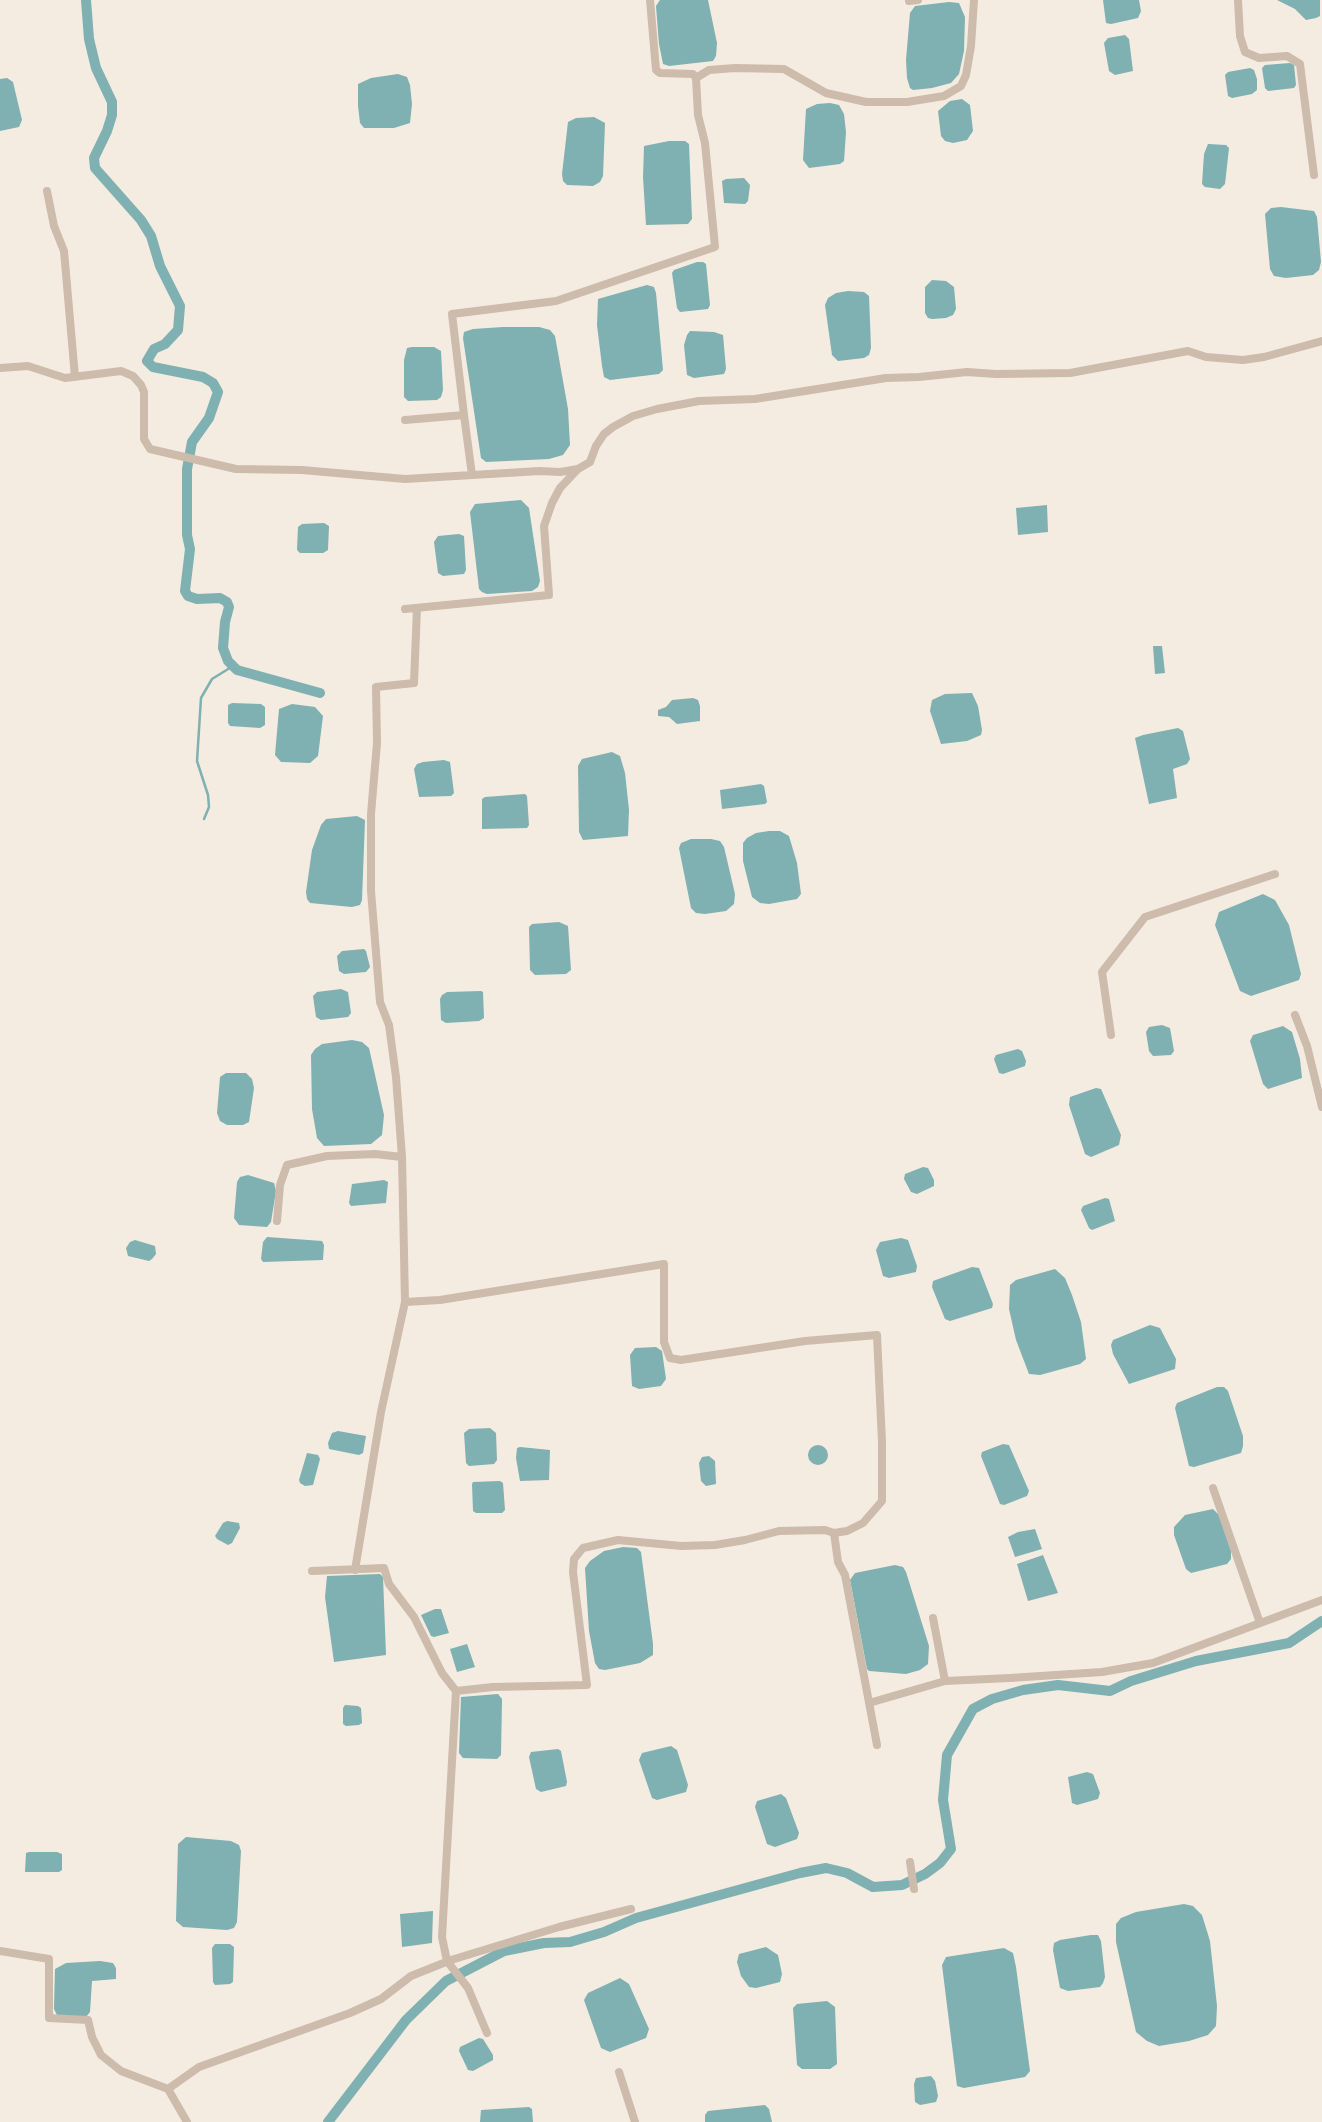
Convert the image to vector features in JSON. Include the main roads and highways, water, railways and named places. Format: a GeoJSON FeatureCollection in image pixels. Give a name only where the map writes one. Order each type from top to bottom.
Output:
{"type":"FeatureCollection","features":[{"type":"Feature","properties":{"kind":"water"},"geometry":{"type":"Polygon","coordinates":[[[660,0],[708,0],[717,43],[713,61],[669,66],[663,64],[656,6],[660,0]]]}},
{"type":"Feature","properties":{"kind":"water"},"geometry":{"type":"Polygon","coordinates":[[[1103,0],[1139,0],[1141,11],[1138,18],[1106,23],[1103,0]]]}},
{"type":"Feature","properties":{"kind":"water"},"geometry":{"type":"Polygon","coordinates":[[[1277,0],[1320,0],[1320,16],[1306,20],[1295,9],[1277,0]]]}},
{"type":"Feature","properties":{"kind":"water"},"geometry":{"type":"Polygon","coordinates":[[[959,3],[965,17],[964,51],[959,74],[951,83],[913,90],[907,78],[906,60],[910,13],[915,6],[959,3]]]}},
{"type":"Feature","properties":{"kind":"water"},"geometry":{"type":"Polygon","coordinates":[[[1125,35],[1129,39],[1133,71],[1115,75],[1109,71],[1104,43],[1108,38],[1125,35]]]}},
{"type":"Feature","properties":{"kind":"water"},"geometry":{"type":"Polygon","coordinates":[[[1265,65],[1294,65],[1294,88],[1268,91],[1265,88],[1262,68],[1265,65]]]}},
{"type":"Feature","properties":{"kind":"water"},"geometry":{"type":"Polygon","coordinates":[[[1250,68],[1254,70],[1257,79],[1257,90],[1252,94],[1232,98],[1228,96],[1225,75],[1250,68]]]}},
{"type":"Feature","properties":{"kind":"water"},"geometry":{"type":"Polygon","coordinates":[[[398,74],[407,77],[410,85],[410,123],[394,128],[364,128],[360,123],[358,84],[371,78],[398,74]]]}},
{"type":"Feature","properties":{"kind":"water"},"geometry":{"type":"Polygon","coordinates":[[[7,78],[13,82],[22,120],[19,127],[0,131],[0,79],[7,78]]]}},
{"type":"Feature","properties":{"kind":"water"},"geometry":{"type":"Polygon","coordinates":[[[962,99],[970,105],[973,131],[967,140],[953,143],[945,141],[941,136],[938,111],[950,101],[962,99]]]}},
{"type":"Feature","properties":{"kind":"water"},"geometry":{"type":"Polygon","coordinates":[[[817,104],[839,105],[844,114],[844,161],[840,164],[809,168],[803,160],[806,109],[817,104]]]}},
{"type":"Feature","properties":{"kind":"water"},"geometry":{"type":"Polygon","coordinates":[[[594,117],[605,123],[603,176],[600,182],[593,186],[567,185],[562,174],[568,122],[576,118],[594,117]]]}},
{"type":"Feature","properties":{"kind":"water"},"geometry":{"type":"Polygon","coordinates":[[[685,141],[689,144],[692,219],[688,224],[646,225],[644,146],[685,141]]]}},
{"type":"Feature","properties":{"kind":"water"},"geometry":{"type":"Polygon","coordinates":[[[1208,144],[1226,145],[1229,148],[1225,184],[1220,189],[1202,184],[1204,154],[1208,144]]]}},
{"type":"Feature","properties":{"kind":"water"},"geometry":{"type":"Polygon","coordinates":[[[744,178],[750,185],[748,201],[745,204],[724,203],[722,181],[744,178]]]}},
{"type":"Feature","properties":{"kind":"water"},"geometry":{"type":"Polygon","coordinates":[[[1271,208],[1314,211],[1317,217],[1321,262],[1319,270],[1313,275],[1286,278],[1274,276],[1270,269],[1265,214],[1271,208]]]}},
{"type":"Feature","properties":{"kind":"water"},"geometry":{"type":"Polygon","coordinates":[[[697,262],[706,264],[710,305],[708,309],[680,312],[677,308],[672,273],[697,262]]]}},
{"type":"Feature","properties":{"kind":"water"},"geometry":{"type":"Polygon","coordinates":[[[932,280],[946,281],[954,287],[956,309],[953,315],[932,319],[925,313],[925,287],[932,280]]]}},
{"type":"Feature","properties":{"kind":"water"},"geometry":{"type":"Polygon","coordinates":[[[647,285],[654,287],[656,293],[663,370],[659,374],[610,380],[604,377],[602,366],[597,325],[598,299],[647,285]]]}},
{"type":"Feature","properties":{"kind":"water"},"geometry":{"type":"Polygon","coordinates":[[[864,292],[869,296],[871,348],[869,355],[864,358],[838,361],[832,355],[825,305],[828,298],[836,293],[864,292]]]}},
{"type":"Feature","properties":{"kind":"water"},"geometry":{"type":"Polygon","coordinates":[[[503,327],[539,327],[550,330],[555,336],[568,409],[570,445],[563,455],[549,459],[486,462],[481,458],[464,332],[503,327]]]}},
{"type":"Feature","properties":{"kind":"water"},"geometry":{"type":"Polygon","coordinates":[[[690,331],[723,335],[726,369],[724,374],[694,378],[687,375],[684,345],[690,331]]]}},
{"type":"Feature","properties":{"kind":"water"},"geometry":{"type":"Polygon","coordinates":[[[434,347],[441,351],[443,390],[437,400],[408,401],[404,397],[404,360],[407,348],[434,347]]]}},
{"type":"Feature","properties":{"kind":"water"},"geometry":{"type":"Polygon","coordinates":[[[521,500],[529,508],[540,581],[538,587],[532,591],[487,594],[479,589],[470,512],[475,504],[521,500]]]}},
{"type":"Feature","properties":{"kind":"water"},"geometry":{"type":"Polygon","coordinates":[[[1047,505],[1048,532],[1018,535],[1016,508],[1047,505]]]}},
{"type":"Feature","properties":{"kind":"water"},"geometry":{"type":"Polygon","coordinates":[[[324,523],[329,526],[328,550],[323,553],[300,553],[297,550],[298,527],[302,524],[324,523]]]}},
{"type":"Feature","properties":{"kind":"water"},"geometry":{"type":"Polygon","coordinates":[[[438,536],[464,536],[466,570],[464,574],[443,576],[438,573],[434,542],[438,536]]]}},
{"type":"Feature","properties":{"kind":"water"},"geometry":{"type":"Polygon","coordinates":[[[1153,646],[1162,646],[1165,673],[1155,674],[1153,646]]]}},
{"type":"Feature","properties":{"kind":"water"},"geometry":{"type":"Polygon","coordinates":[[[972,693],[978,706],[981,735],[967,741],[941,744],[930,711],[932,700],[945,694],[972,693]]]}},
{"type":"Feature","properties":{"kind":"water"},"geometry":{"type":"Polygon","coordinates":[[[672,700],[698,700],[700,706],[700,721],[677,724],[669,717],[658,716],[658,710],[666,707],[672,700]]]}},
{"type":"Feature","properties":{"kind":"water"},"geometry":{"type":"Polygon","coordinates":[[[261,704],[265,707],[265,725],[260,728],[230,726],[228,705],[261,704]]]}},
{"type":"Feature","properties":{"kind":"water"},"geometry":{"type":"Polygon","coordinates":[[[292,704],[315,707],[323,716],[318,756],[310,763],[281,762],[275,755],[279,709],[292,704]]]}},
{"type":"Feature","properties":{"kind":"water"},"geometry":{"type":"Polygon","coordinates":[[[1178,728],[1183,731],[1190,759],[1187,764],[1173,769],[1177,798],[1149,804],[1135,738],[1178,728]]]}},
{"type":"Feature","properties":{"kind":"water"},"geometry":{"type":"Polygon","coordinates":[[[612,752],[620,756],[625,773],[629,810],[628,836],[583,840],[579,832],[578,766],[582,759],[612,752]]]}},
{"type":"Feature","properties":{"kind":"water"},"geometry":{"type":"Polygon","coordinates":[[[444,760],[450,762],[454,793],[451,796],[419,797],[414,769],[417,764],[444,760]]]}},
{"type":"Feature","properties":{"kind":"water"},"geometry":{"type":"Polygon","coordinates":[[[761,784],[764,786],[767,802],[765,804],[722,809],[720,790],[761,784]]]}},
{"type":"Feature","properties":{"kind":"water"},"geometry":{"type":"Polygon","coordinates":[[[525,794],[529,825],[527,828],[482,829],[482,799],[525,794]]]}},
{"type":"Feature","properties":{"kind":"water"},"geometry":{"type":"Polygon","coordinates":[[[357,816],[365,820],[360,905],[352,907],[310,903],[306,892],[312,850],[321,825],[326,819],[357,816]]]}},
{"type":"Feature","properties":{"kind":"water"},"geometry":{"type":"Polygon","coordinates":[[[780,831],[789,836],[797,863],[801,894],[797,899],[769,904],[760,903],[752,897],[743,861],[743,843],[756,833],[780,831]]]}},
{"type":"Feature","properties":{"kind":"water"},"geometry":{"type":"Polygon","coordinates":[[[691,839],[720,841],[724,847],[735,894],[734,904],[726,911],[705,914],[696,913],[691,908],[679,848],[681,843],[691,839]]]}},
{"type":"Feature","properties":{"kind":"water"},"geometry":{"type":"Polygon","coordinates":[[[1263,894],[1275,900],[1289,925],[1301,974],[1299,980],[1251,996],[1240,991],[1215,925],[1219,912],[1263,894]]]}},
{"type":"Feature","properties":{"kind":"water"},"geometry":{"type":"Polygon","coordinates":[[[559,922],[568,926],[571,970],[566,974],[535,975],[530,970],[529,927],[532,924],[559,922]]]}},
{"type":"Feature","properties":{"kind":"water"},"geometry":{"type":"Polygon","coordinates":[[[364,949],[370,967],[366,972],[344,974],[339,971],[337,956],[342,951],[364,949]]]}},
{"type":"Feature","properties":{"kind":"water"},"geometry":{"type":"Polygon","coordinates":[[[341,989],[348,992],[351,1013],[348,1017],[321,1020],[316,1017],[313,996],[317,992],[341,989]]]}},
{"type":"Feature","properties":{"kind":"water"},"geometry":{"type":"Polygon","coordinates":[[[481,991],[484,1018],[479,1021],[446,1023],[441,1020],[442,995],[447,992],[481,991]]]}},
{"type":"Feature","properties":{"kind":"water"},"geometry":{"type":"Polygon","coordinates":[[[1162,1025],[1170,1028],[1174,1051],[1171,1055],[1153,1056],[1149,1051],[1146,1032],[1149,1027],[1162,1025]]]}},
{"type":"Feature","properties":{"kind":"water"},"geometry":{"type":"Polygon","coordinates":[[[1283,1026],[1292,1032],[1302,1078],[1268,1089],[1263,1084],[1250,1041],[1253,1035],[1283,1026]]]}},
{"type":"Feature","properties":{"kind":"water"},"geometry":{"type":"Polygon","coordinates":[[[352,1040],[362,1042],[369,1048],[384,1115],[382,1135],[371,1144],[324,1146],[317,1138],[312,1109],[311,1055],[322,1044],[352,1040]]]}},
{"type":"Feature","properties":{"kind":"water"},"geometry":{"type":"Polygon","coordinates":[[[1018,1049],[1022,1051],[1025,1066],[999,1073],[994,1059],[996,1055],[1018,1049]]]}},
{"type":"Feature","properties":{"kind":"water"},"geometry":{"type":"Polygon","coordinates":[[[226,1073],[246,1073],[252,1079],[254,1088],[249,1122],[243,1125],[227,1125],[220,1121],[217,1113],[220,1077],[226,1073]]]}},
{"type":"Feature","properties":{"kind":"water"},"geometry":{"type":"Polygon","coordinates":[[[1096,1088],[1101,1089],[1121,1135],[1119,1145],[1091,1157],[1085,1154],[1069,1105],[1070,1097],[1096,1088]]]}},
{"type":"Feature","properties":{"kind":"water"},"geometry":{"type":"Polygon","coordinates":[[[923,1167],[928,1168],[934,1186],[917,1194],[911,1192],[904,1179],[905,1174],[923,1167]]]}},
{"type":"Feature","properties":{"kind":"water"},"geometry":{"type":"Polygon","coordinates":[[[248,1175],[274,1183],[276,1191],[271,1222],[267,1227],[239,1225],[234,1218],[237,1182],[240,1177],[248,1175]]]}},
{"type":"Feature","properties":{"kind":"water"},"geometry":{"type":"Polygon","coordinates":[[[384,1180],[388,1182],[386,1203],[351,1206],[349,1203],[352,1184],[384,1180]]]}},
{"type":"Feature","properties":{"kind":"water"},"geometry":{"type":"Polygon","coordinates":[[[1109,1199],[1115,1221],[1092,1230],[1081,1210],[1083,1206],[1109,1199]]]}},
{"type":"Feature","properties":{"kind":"water"},"geometry":{"type":"Polygon","coordinates":[[[267,1237],[322,1241],[323,1260],[263,1262],[263,1242],[267,1237]]]}},
{"type":"Feature","properties":{"kind":"water"},"geometry":{"type":"Polygon","coordinates":[[[901,1238],[908,1240],[917,1266],[916,1272],[889,1278],[883,1276],[876,1250],[880,1242],[901,1238]]]}},
{"type":"Feature","properties":{"kind":"water"},"geometry":{"type":"Polygon","coordinates":[[[135,1240],[155,1246],[156,1254],[152,1259],[149,1261],[128,1256],[126,1248],[135,1240]]]}},
{"type":"Feature","properties":{"kind":"water"},"geometry":{"type":"Polygon","coordinates":[[[972,1267],[979,1268],[993,1304],[992,1308],[950,1321],[945,1319],[932,1287],[933,1281],[972,1267]]]}},
{"type":"Feature","properties":{"kind":"water"},"geometry":{"type":"Polygon","coordinates":[[[1055,1269],[1065,1278],[1072,1295],[1081,1322],[1086,1359],[1080,1364],[1040,1375],[1029,1374],[1016,1340],[1009,1309],[1010,1285],[1016,1280],[1055,1269]]]}},
{"type":"Feature","properties":{"kind":"water"},"geometry":{"type":"Polygon","coordinates":[[[1150,1325],[1160,1328],[1176,1359],[1175,1369],[1129,1384],[1111,1345],[1113,1340],[1150,1325]]]}},
{"type":"Feature","properties":{"kind":"water"},"geometry":{"type":"Polygon","coordinates":[[[656,1347],[662,1351],[666,1379],[661,1386],[639,1389],[632,1386],[630,1355],[635,1348],[656,1347]]]}},
{"type":"Feature","properties":{"kind":"water"},"geometry":{"type":"Polygon","coordinates":[[[1217,1387],[1224,1387],[1228,1391],[1243,1436],[1241,1453],[1194,1467],[1189,1466],[1175,1408],[1177,1403],[1217,1387]]]}},
{"type":"Feature","properties":{"kind":"water"},"geometry":{"type":"Polygon","coordinates":[[[490,1428],[496,1433],[497,1460],[494,1464],[469,1466],[466,1463],[464,1433],[469,1429],[490,1428]]]}},
{"type":"Feature","properties":{"kind":"water"},"geometry":{"type":"Polygon","coordinates":[[[338,1431],[366,1436],[363,1453],[359,1455],[329,1449],[332,1433],[338,1431]]]}},
{"type":"Feature","properties":{"kind":"water"},"geometry":{"type":"Polygon","coordinates":[[[1003,1444],[1009,1445],[1029,1491],[1027,1496],[1004,1505],[1000,1504],[981,1456],[982,1452],[1003,1444]]]}},
{"type":"Feature","properties":{"kind":"water"},"geometry":{"type":"Polygon","coordinates":[[[818,1445],[825,1448],[828,1455],[825,1462],[818,1465],[811,1462],[808,1455],[811,1448],[818,1445]]]}},
{"type":"Feature","properties":{"kind":"water"},"geometry":{"type":"Polygon","coordinates":[[[517,1448],[550,1450],[549,1480],[520,1481],[516,1458],[517,1448]]]}},
{"type":"Feature","properties":{"kind":"water"},"geometry":{"type":"Polygon","coordinates":[[[307,1453],[318,1455],[320,1459],[313,1485],[305,1486],[299,1480],[307,1453]]]}},
{"type":"Feature","properties":{"kind":"water"},"geometry":{"type":"Polygon","coordinates":[[[709,1456],[715,1461],[716,1484],[706,1486],[701,1481],[699,1463],[702,1457],[709,1456]]]}},
{"type":"Feature","properties":{"kind":"water"},"geometry":{"type":"Polygon","coordinates":[[[473,1482],[503,1483],[505,1510],[502,1513],[473,1511],[473,1482]]]}},
{"type":"Feature","properties":{"kind":"water"},"geometry":{"type":"Polygon","coordinates":[[[1213,1509],[1219,1515],[1231,1551],[1231,1559],[1227,1564],[1191,1573],[1186,1569],[1174,1535],[1174,1527],[1185,1515],[1213,1509]]]}},
{"type":"Feature","properties":{"kind":"water"},"geometry":{"type":"Polygon","coordinates":[[[227,1521],[239,1523],[240,1528],[232,1543],[228,1545],[215,1536],[227,1521]]]}},
{"type":"Feature","properties":{"kind":"water"},"geometry":{"type":"Polygon","coordinates":[[[1035,1529],[1042,1549],[1015,1557],[1008,1537],[1035,1529]]]}},
{"type":"Feature","properties":{"kind":"water"},"geometry":{"type":"Polygon","coordinates":[[[623,1547],[637,1548],[641,1552],[653,1655],[640,1663],[599,1669],[595,1663],[589,1631],[585,1568],[604,1551],[623,1547]]]}},
{"type":"Feature","properties":{"kind":"water"},"geometry":{"type":"Polygon","coordinates":[[[1043,1555],[1058,1593],[1028,1601],[1017,1564],[1043,1555]]]}},
{"type":"Feature","properties":{"kind":"water"},"geometry":{"type":"Polygon","coordinates":[[[895,1565],[903,1567],[906,1572],[929,1646],[928,1664],[920,1670],[906,1674],[867,1669],[850,1580],[855,1573],[895,1565]]]}},
{"type":"Feature","properties":{"kind":"water"},"geometry":{"type":"Polygon","coordinates":[[[380,1574],[383,1577],[386,1655],[334,1662],[325,1597],[327,1576],[380,1574]]]}},
{"type":"Feature","properties":{"kind":"water"},"geometry":{"type":"Polygon","coordinates":[[[441,1609],[449,1633],[434,1637],[421,1615],[441,1609]]]}},
{"type":"Feature","properties":{"kind":"water"},"geometry":{"type":"Polygon","coordinates":[[[467,1644],[475,1667],[457,1672],[450,1649],[467,1644]]]}},
{"type":"Feature","properties":{"kind":"water"},"geometry":{"type":"Polygon","coordinates":[[[498,1694],[502,1699],[501,1755],[497,1759],[463,1758],[459,1753],[461,1697],[498,1694]]]}},
{"type":"Feature","properties":{"kind":"water"},"geometry":{"type":"Polygon","coordinates":[[[345,1705],[361,1708],[362,1723],[346,1726],[343,1724],[345,1705]]]}},
{"type":"Feature","properties":{"kind":"water"},"geometry":{"type":"Polygon","coordinates":[[[671,1746],[677,1750],[688,1785],[686,1792],[657,1800],[652,1798],[639,1760],[642,1753],[671,1746]]]}},
{"type":"Feature","properties":{"kind":"water"},"geometry":{"type":"Polygon","coordinates":[[[561,1751],[566,1786],[541,1792],[536,1789],[529,1757],[531,1752],[561,1751]]]}},
{"type":"Feature","properties":{"kind":"water"},"geometry":{"type":"Polygon","coordinates":[[[1087,1772],[1093,1774],[1100,1793],[1098,1799],[1077,1805],[1072,1803],[1068,1777],[1087,1772]]]}},
{"type":"Feature","properties":{"kind":"water"},"geometry":{"type":"Polygon","coordinates":[[[781,1794],[786,1798],[799,1833],[797,1839],[775,1847],[767,1844],[755,1807],[757,1801],[781,1794]]]}},
{"type":"Feature","properties":{"kind":"water"},"geometry":{"type":"Polygon","coordinates":[[[186,1837],[231,1841],[239,1845],[241,1851],[237,1922],[234,1928],[227,1930],[183,1927],[176,1921],[178,1844],[186,1837]]]}},
{"type":"Feature","properties":{"kind":"water"},"geometry":{"type":"Polygon","coordinates":[[[26,1853],[62,1854],[62,1870],[25,1872],[26,1853]]]}},
{"type":"Feature","properties":{"kind":"water"},"geometry":{"type":"Polygon","coordinates":[[[1184,1904],[1193,1906],[1202,1915],[1210,1941],[1217,2006],[1216,2026],[1208,2035],[1159,2046],[1136,2032],[1116,1942],[1116,1924],[1121,1918],[1136,1912],[1184,1904]]]}},
{"type":"Feature","properties":{"kind":"water"},"geometry":{"type":"Polygon","coordinates":[[[433,1911],[432,1943],[402,1947],[400,1914],[433,1911]]]}},
{"type":"Feature","properties":{"kind":"water"},"geometry":{"type":"Polygon","coordinates":[[[1098,1935],[1101,1941],[1105,1977],[1103,1983],[1100,1987],[1068,1991],[1060,1988],[1054,1943],[1098,1935]]]}},
{"type":"Feature","properties":{"kind":"water"},"geometry":{"type":"Polygon","coordinates":[[[215,1944],[230,1944],[234,1947],[233,1982],[230,1984],[215,1985],[213,1982],[212,1948],[215,1944]]]}},
{"type":"Feature","properties":{"kind":"water"},"geometry":{"type":"Polygon","coordinates":[[[766,1947],[778,1955],[782,1974],[780,1982],[756,1988],[749,1987],[741,1976],[737,1962],[739,1954],[766,1947]]]}},
{"type":"Feature","properties":{"kind":"water"},"geometry":{"type":"Polygon","coordinates":[[[1004,1948],[1013,1953],[1016,1967],[1030,2071],[1025,2077],[964,2088],[957,2086],[942,1965],[946,1957],[1004,1948]]]}},
{"type":"Feature","properties":{"kind":"water"},"geometry":{"type":"Polygon","coordinates":[[[66,1963],[113,1963],[116,1979],[92,1981],[90,2012],[86,2017],[57,2015],[54,2009],[55,1969],[66,1963]]]}},
{"type":"Feature","properties":{"kind":"water"},"geometry":{"type":"Polygon","coordinates":[[[620,1978],[629,1984],[649,2029],[646,2038],[610,2052],[601,2048],[584,2000],[588,1993],[620,1978]]]}},
{"type":"Feature","properties":{"kind":"water"},"geometry":{"type":"Polygon","coordinates":[[[827,2001],[835,2007],[837,2064],[830,2069],[802,2069],[797,2065],[793,2008],[797,2004],[827,2001]]]}},
{"type":"Feature","properties":{"kind":"water"},"geometry":{"type":"Polygon","coordinates":[[[479,2038],[483,2039],[493,2055],[493,2060],[473,2071],[468,2070],[459,2051],[460,2047],[479,2038]]]}},
{"type":"Feature","properties":{"kind":"water"},"geometry":{"type":"Polygon","coordinates":[[[931,2076],[935,2081],[938,2096],[936,2102],[920,2105],[915,2102],[916,2078],[931,2076]]]}},
{"type":"Feature","properties":{"kind":"water"},"geometry":{"type":"Polygon","coordinates":[[[765,2105],[769,2109],[772,2122],[705,2122],[708,2111],[765,2105]]]}},
{"type":"Feature","properties":{"kind":"water"},"geometry":{"type":"Polygon","coordinates":[[[532,2109],[533,2122],[480,2122],[481,2110],[532,2109]]]}},
{"type":"Feature","properties":{"kind":"waterway"},"geometry":{"type":"LineString","coordinates":[[86,0],[89,39],[96,68],[112,102],[112,115],[107,131],[94,158],[95,168],[141,220],[151,236],[160,266],[180,306],[178,330],[165,344],[154,349],[147,361],[153,367],[203,377],[213,383],[218,392],[209,418],[192,442],[187,469],[187,535],[190,549],[185,591],[188,596],[197,599],[220,598],[227,602],[229,607],[223,648],[228,661],[237,670],[320,693]]}},
{"type":"Feature","properties":{"kind":"waterway"},"geometry":{"type":"LineString","coordinates":[[204,819],[209,807],[208,795],[197,761],[201,698],[212,679],[233,666]]}},
{"type":"Feature","properties":{"kind":"waterway"},"geometry":{"type":"LineString","coordinates":[[328,2122],[406,2020],[446,1981],[504,1951],[544,1943],[570,1942],[604,1932],[636,1918],[826,1868],[847,1873],[873,1887],[902,1885],[925,1874],[940,1863],[951,1849],[943,1800],[947,1755],[973,1709],[992,1699],[1023,1690],[1058,1685],[1110,1691],[1131,1681],[1196,1661],[1289,1643],[1322,1621]]}}]}
